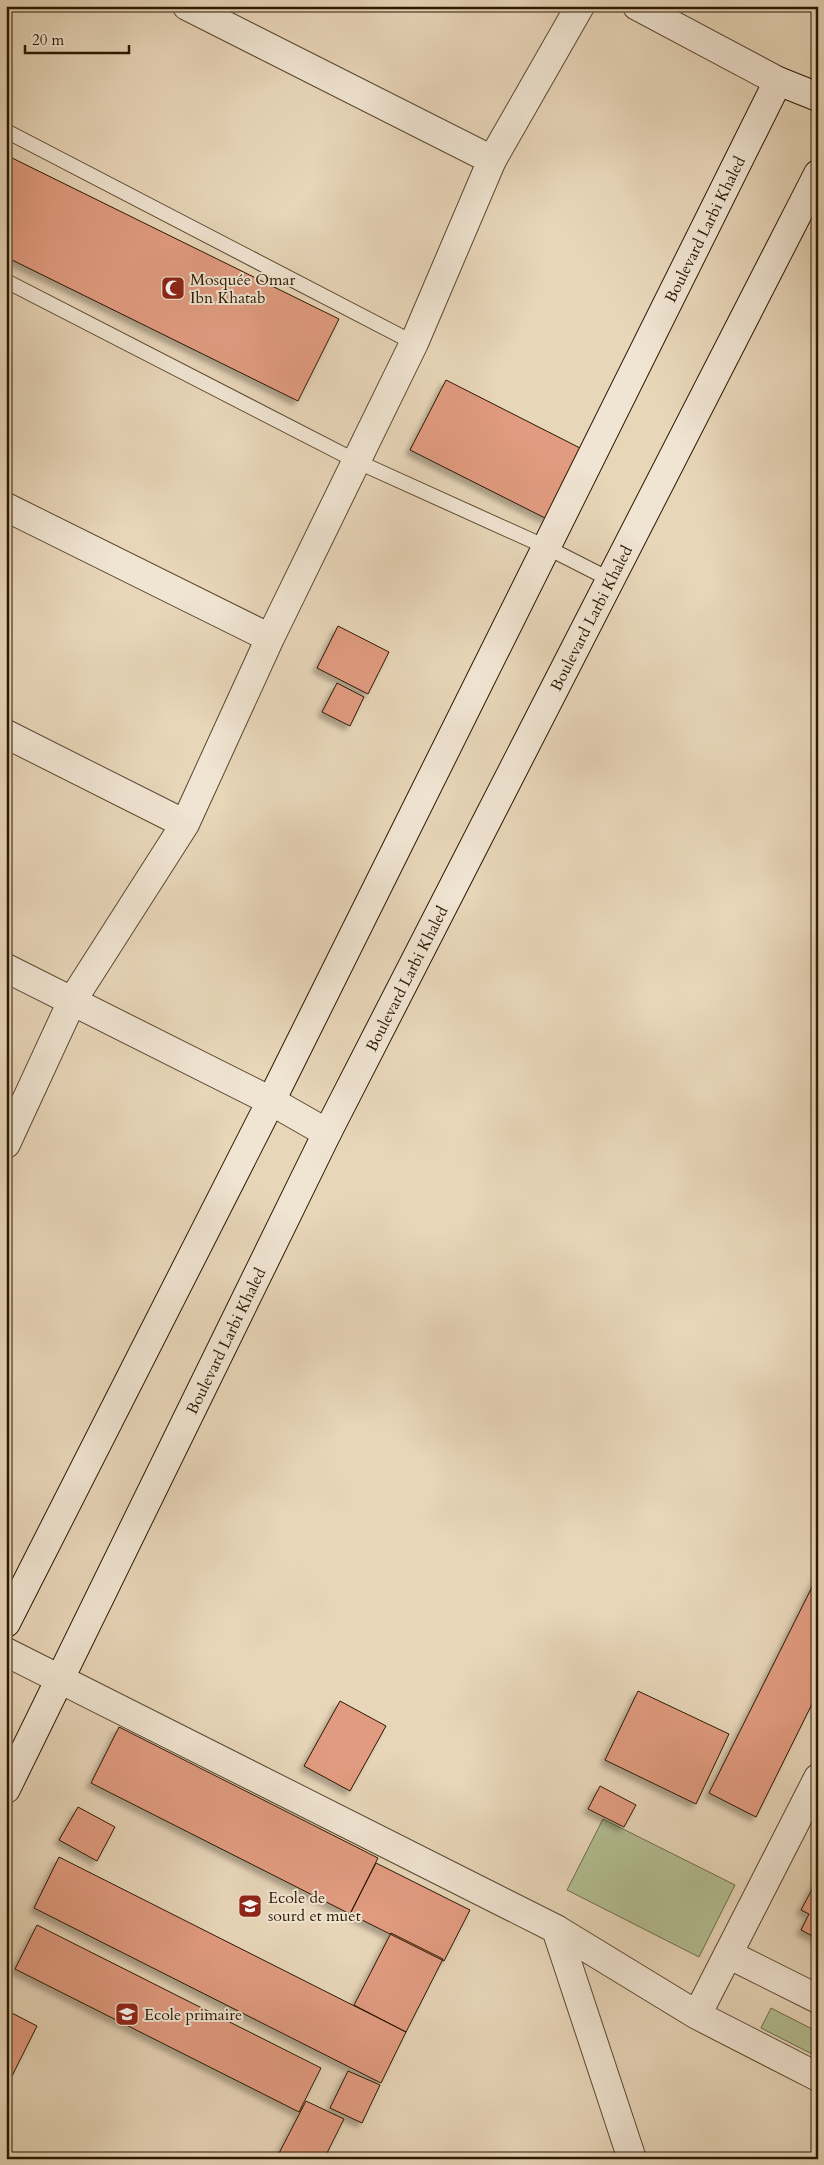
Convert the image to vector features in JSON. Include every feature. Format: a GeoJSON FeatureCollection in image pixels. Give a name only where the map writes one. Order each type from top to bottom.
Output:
{"type":"FeatureCollection","features":[{"type":"Feature","properties":{"kind":"street"},"geometry":{"type":"LineString","coordinates":[[187,6],[492,160]]}},
{"type":"Feature","properties":{"kind":"street"},"geometry":{"type":"LineString","coordinates":[[6,1144],[72,1001],[185,824],[270,638],[414,342],[492,160],[580,6]]}},
{"type":"Feature","properties":{"kind":"street"},"geometry":{"type":"LineString","coordinates":[[637,6],[778,81],[818,97]]}},
{"type":"Feature","properties":{"kind":"street","name":"Boulevard Larbi Khaled"},"geometry":{"type":"LineString","coordinates":[[6,1623],[271,1101],[778,81]]}},
{"type":"Feature","properties":{"kind":"street","name":"Boulevard Larbi Khaled"},"geometry":{"type":"LineString","coordinates":[[6,1789],[327,1133],[818,174]]}},
{"type":"Feature","properties":{"kind":"street"},"geometry":{"type":"LineString","coordinates":[[6,507],[270,638]]}},
{"type":"Feature","properties":{"kind":"street"},"geometry":{"type":"LineString","coordinates":[[6,734],[185,824]]}},
{"type":"Feature","properties":{"kind":"street"},"geometry":{"type":"LineString","coordinates":[[6,968],[271,1101],[327,1133]]}},
{"type":"Feature","properties":{"kind":"street"},"geometry":{"type":"LineString","coordinates":[[6,1652],[61,1677],[556,1929],[697,2015],[818,2077]]}},
{"type":"Feature","properties":{"kind":"street"},"geometry":{"type":"LineString","coordinates":[[697,2015],[818,1778]]}},
{"type":"Feature","properties":{"kind":"street"},"geometry":{"type":"LineString","coordinates":[[556,1929],[632,2159]]}},
{"type":"Feature","properties":{"kind":"street"},"geometry":{"type":"LineString","coordinates":[[728,1954],[818,1999]]}},
{"type":"Feature","properties":{"kind":"lane"},"geometry":{"type":"LineString","coordinates":[[6,131],[414,342]]}},
{"type":"Feature","properties":{"kind":"lane"},"geometry":{"type":"LineString","coordinates":[[6,281],[356,461],[546,547],[611,580]]}},
{"type":"Feature","properties":{"kind":"green space"},"geometry":{"type":"Polygon","coordinates":[[[603,1819],[735,1885],[699,1957],[567,1890],[603,1819]]]}},
{"type":"Feature","properties":{"kind":"green space"},"geometry":{"type":"Polygon","coordinates":[[[771,2008],[818,2032],[818,2057],[761,2028],[771,2008]]]}},
{"type":"Feature","properties":{"kind":"building","name":"Mosquée Omar Ibn Khatab"},"geometry":{"type":"Polygon","coordinates":[[[6,155],[339,319],[298,401],[6,257],[6,155]]]}},
{"type":"Feature","properties":{"kind":"building"},"geometry":{"type":"Polygon","coordinates":[[[446,380],[582,449],[547,519],[410,450],[446,380]]]}},
{"type":"Feature","properties":{"kind":"building"},"geometry":{"type":"Polygon","coordinates":[[[338,626],[389,652],[368,694],[317,668],[338,626]]]}},
{"type":"Feature","properties":{"kind":"building"},"geometry":{"type":"Polygon","coordinates":[[[337,683],[364,697],[350,726],[322,712],[337,683]]]}},
{"type":"Feature","properties":{"kind":"building"},"geometry":{"type":"Polygon","coordinates":[[[818,1575],[818,1692],[756,1817],[709,1793],[818,1575]]]}},
{"type":"Feature","properties":{"kind":"building"},"geometry":{"type":"Polygon","coordinates":[[[638,1691],[729,1734],[696,1804],[605,1760],[638,1691]]]}},
{"type":"Feature","properties":{"kind":"building"},"geometry":{"type":"Polygon","coordinates":[[[340,1701],[386,1726],[350,1791],[304,1766],[340,1701]]]}},
{"type":"Feature","properties":{"kind":"building"},"geometry":{"type":"Polygon","coordinates":[[[119,1727],[378,1858],[350,1914],[91,1783],[119,1727]]]}},
{"type":"Feature","properties":{"kind":"building"},"geometry":{"type":"Polygon","coordinates":[[[600,1786],[636,1805],[624,1827],[588,1809],[600,1786]]]}},
{"type":"Feature","properties":{"kind":"building"},"geometry":{"type":"Polygon","coordinates":[[[78,1807],[115,1827],[97,1861],[59,1840],[78,1807]]]}},
{"type":"Feature","properties":{"kind":"building"},"geometry":{"type":"Polygon","coordinates":[[[59,1857],[406,2032],[381,2083],[34,1908],[59,1857]]]}},
{"type":"Feature","properties":{"kind":"building"},"geometry":{"type":"Polygon","coordinates":[[[376,1863],[470,1910],[444,1961],[350,1914],[376,1863]]]}},
{"type":"Feature","properties":{"kind":"building"},"geometry":{"type":"Polygon","coordinates":[[[818,1878],[818,1939],[801,1930],[809,1914],[801,1910],[818,1878]]]}},
{"type":"Feature","properties":{"kind":"building"},"geometry":{"type":"Polygon","coordinates":[[[37,1925],[321,2068],[299,2112],[15,1969],[37,1925]]]}},
{"type":"Feature","properties":{"kind":"building"},"geometry":{"type":"Polygon","coordinates":[[[391,1933],[443,1959],[406,2032],[354,2005],[391,1933]]]}},
{"type":"Feature","properties":{"kind":"building"},"geometry":{"type":"Polygon","coordinates":[[[6,2010],[37,2026],[12,2076],[6,2074],[6,2010]]]}},
{"type":"Feature","properties":{"kind":"building"},"geometry":{"type":"Polygon","coordinates":[[[348,2071],[380,2085],[362,2123],[330,2108],[348,2071]]]}},
{"type":"Feature","properties":{"kind":"building"},"geometry":{"type":"Polygon","coordinates":[[[306,2101],[344,2119],[324,2159],[276,2159],[306,2101]]]}},
{"type":"Feature","properties":{"kind":"place","name":"Mosquée Omar Ibn Khatab"},"geometry":{"type":"Point","coordinates":[173,288]}},
{"type":"Feature","properties":{"kind":"place","name":"Ecole de sourd et muet"},"geometry":{"type":"Point","coordinates":[250,1906]}},
{"type":"Feature","properties":{"kind":"place","name":"Ecole primaire"},"geometry":{"type":"Point","coordinates":[127,2014]}}]}
